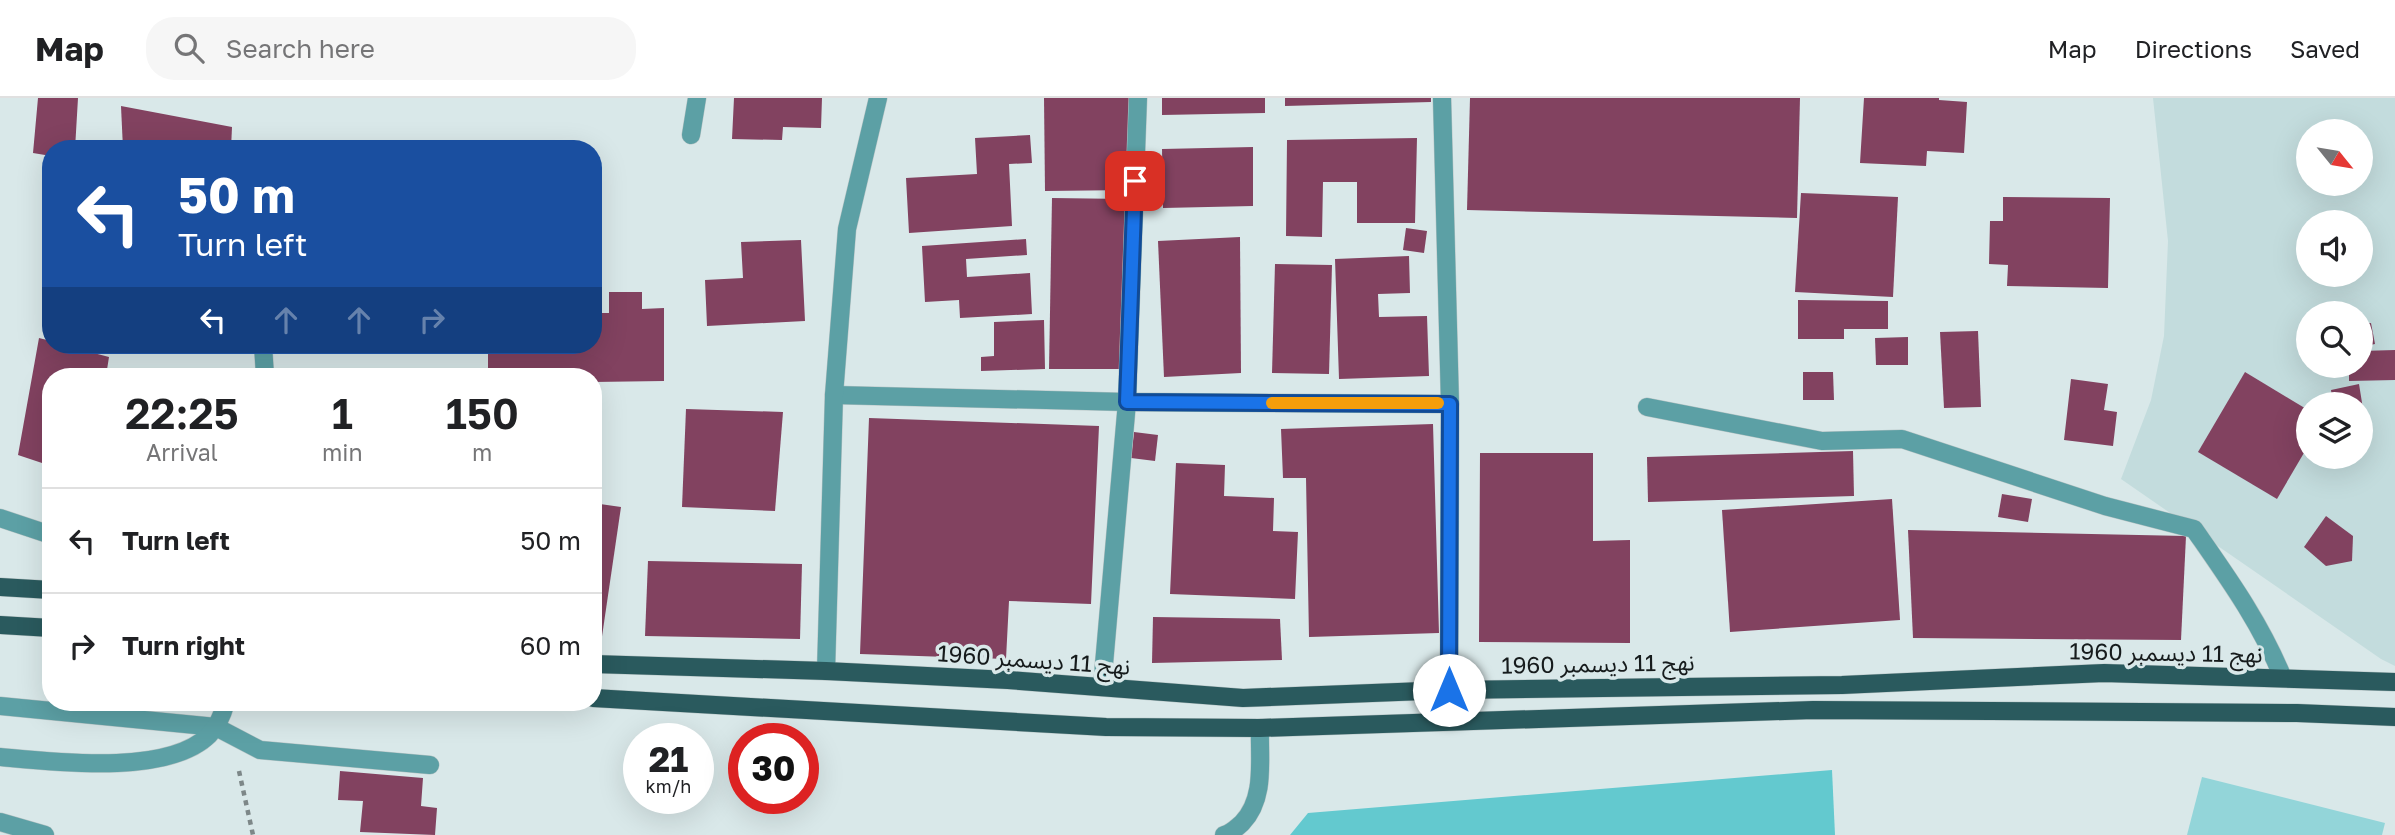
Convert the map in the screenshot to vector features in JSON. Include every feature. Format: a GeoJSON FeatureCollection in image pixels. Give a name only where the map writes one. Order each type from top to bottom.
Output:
{"type":"FeatureCollection","features":[{"type":"Feature","properties":{"kind":"main road"},"geometry":{"type":"LineString","coordinates":[[0,587],[42,589]]}},
{"type":"Feature","properties":{"kind":"main road"},"geometry":{"type":"LineString","coordinates":[[0,625],[42,627]]}},
{"type":"Feature","properties":{"kind":"main road","name":"نهج 11 ديسمبر 1960"},"geometry":{"type":"LineString","coordinates":[[602,664],[1008,680],[1243,698],[1449,690],[1842,685],[2104,673],[2395,682]]}},
{"type":"Feature","properties":{"kind":"main road"},"geometry":{"type":"LineString","coordinates":[[602,699],[1105,727],[1260,728],[1813,710],[2283,713],[2395,717]]}},
{"type":"Feature","properties":{"kind":"street"},"geometry":{"type":"LineString","coordinates":[[691,135],[697,98]]}},
{"type":"Feature","properties":{"kind":"street"},"geometry":{"type":"LineString","coordinates":[[825,671],[834,396],[847,229],[878,98]]}},
{"type":"Feature","properties":{"kind":"street"},"geometry":{"type":"LineString","coordinates":[[1102,687],[1127,402],[1138,98]]}},
{"type":"Feature","properties":{"kind":"street"},"geometry":{"type":"LineString","coordinates":[[1442,98],[1450,404],[1449,690]]}},
{"type":"Feature","properties":{"kind":"street"},"geometry":{"type":"LineString","coordinates":[[834,396],[1127,402],[1450,404]]}},
{"type":"Feature","properties":{"kind":"street"},"geometry":{"type":"LineString","coordinates":[[1647,407],[1822,441],[1902,439],[2105,506],[2194,529],[2250,611],[2283,678]]}},
{"type":"Feature","properties":{"kind":"street"},"geometry":{"type":"LineString","coordinates":[[0,519],[42,532]]}},
{"type":"Feature","properties":{"kind":"street"},"geometry":{"type":"LineString","coordinates":[[0,706],[42,710]]}},
{"type":"Feature","properties":{"kind":"street"},"geometry":{"type":"LineString","coordinates":[[51,711],[216,727],[260,750],[430,765]]}},
{"type":"Feature","properties":{"kind":"street"},"geometry":{"type":"LineString","coordinates":[[0,757],[82,762],[148,761],[174,755],[195,746],[216,727],[222,711]]}},
{"type":"Feature","properties":{"kind":"street"},"geometry":{"type":"LineString","coordinates":[[1224,835],[1231,833],[1249,815],[1259,793],[1260,728]]}},
{"type":"Feature","properties":{"kind":"street"},"geometry":{"type":"LineString","coordinates":[[0,822],[45,835]]}},
{"type":"Feature","properties":{"kind":"path"},"geometry":{"type":"LineString","coordinates":[[232,736],[253,835]]}},
{"type":"Feature","properties":{"kind":"shaded area"},"geometry":{"type":"Polygon","coordinates":[[[2153,98],[2395,98],[2395,666],[2381,659],[2121,479],[2151,400],[2164,336],[2168,241],[2153,98]]]}},
{"type":"Feature","properties":{"kind":"shaded area"},"geometry":{"type":"Polygon","coordinates":[[[1832,770],[1835,835],[1290,835],[1308,813],[1832,770]]]}},
{"type":"Feature","properties":{"kind":"shaded area"},"geometry":{"type":"Polygon","coordinates":[[[2202,777],[2385,823],[2382,835],[2187,835],[2202,777]]]}},
{"type":"Feature","properties":{"kind":"building"},"geometry":{"type":"Polygon","coordinates":[[[38,98],[78,98],[76,140],[42,140],[42,154],[33,153],[38,98]]]}},
{"type":"Feature","properties":{"kind":"building"},"geometry":{"type":"Polygon","coordinates":[[[734,98],[822,98],[821,128],[783,127],[782,140],[732,139],[734,98]]]}},
{"type":"Feature","properties":{"kind":"building"},"geometry":{"type":"Polygon","coordinates":[[[1044,98],[1131,98],[1132,190],[1045,191],[1044,98]]]}},
{"type":"Feature","properties":{"kind":"building"},"geometry":{"type":"Polygon","coordinates":[[[1162,98],[1265,98],[1265,113],[1162,115],[1162,98]]]}},
{"type":"Feature","properties":{"kind":"building"},"geometry":{"type":"Polygon","coordinates":[[[1285,98],[1431,98],[1431,102],[1285,106],[1285,98]]]}},
{"type":"Feature","properties":{"kind":"building"},"geometry":{"type":"Polygon","coordinates":[[[1470,98],[1800,98],[1797,218],[1467,210],[1470,98]]]}},
{"type":"Feature","properties":{"kind":"building"},"geometry":{"type":"Polygon","coordinates":[[[1864,98],[1939,98],[1967,102],[1964,153],[1927,151],[1926,166],[1860,163],[1864,98]]]}},
{"type":"Feature","properties":{"kind":"building"},"geometry":{"type":"Polygon","coordinates":[[[121,106],[232,127],[231,140],[123,140],[121,106]]]}},
{"type":"Feature","properties":{"kind":"building"},"geometry":{"type":"Polygon","coordinates":[[[1030,135],[1032,163],[1009,164],[1012,226],[909,233],[906,178],[977,174],[975,138],[1030,135]]]}},
{"type":"Feature","properties":{"kind":"building"},"geometry":{"type":"Polygon","coordinates":[[[1417,138],[1415,223],[1357,223],[1357,182],[1323,182],[1322,237],[1286,236],[1287,140],[1417,138]]]}},
{"type":"Feature","properties":{"kind":"building"},"geometry":{"type":"Polygon","coordinates":[[[1253,147],[1253,206],[1163,208],[1162,149],[1253,147]]]}},
{"type":"Feature","properties":{"kind":"building"},"geometry":{"type":"Polygon","coordinates":[[[1801,193],[1898,197],[1893,297],[1795,292],[1801,193]]]}},
{"type":"Feature","properties":{"kind":"building"},"geometry":{"type":"Polygon","coordinates":[[[2003,197],[2110,198],[2108,288],[2007,286],[2008,265],[1989,264],[1990,221],[2003,221],[2003,197]]]}},
{"type":"Feature","properties":{"kind":"building"},"geometry":{"type":"Polygon","coordinates":[[[1052,198],[1127,199],[1124,369],[1049,369],[1052,198]]]}},
{"type":"Feature","properties":{"kind":"building"},"geometry":{"type":"Polygon","coordinates":[[[1406,228],[1427,231],[1424,253],[1403,250],[1406,228]]]}},
{"type":"Feature","properties":{"kind":"building"},"geometry":{"type":"Polygon","coordinates":[[[1240,237],[1241,373],[1164,377],[1158,241],[1240,237]]]}},
{"type":"Feature","properties":{"kind":"building"},"geometry":{"type":"Polygon","coordinates":[[[1026,239],[1027,255],[966,259],[967,277],[1030,273],[1032,314],[960,318],[959,300],[925,302],[922,246],[1026,239]]]}},
{"type":"Feature","properties":{"kind":"building"},"geometry":{"type":"Polygon","coordinates":[[[801,240],[805,321],[707,326],[705,280],[743,278],[741,242],[801,240]]]}},
{"type":"Feature","properties":{"kind":"building"},"geometry":{"type":"Polygon","coordinates":[[[1409,256],[1410,293],[1378,294],[1379,317],[1427,316],[1429,376],[1339,379],[1335,259],[1409,256]]]}},
{"type":"Feature","properties":{"kind":"building"},"geometry":{"type":"Polygon","coordinates":[[[1275,264],[1332,265],[1329,374],[1272,373],[1275,264]]]}},
{"type":"Feature","properties":{"kind":"building"},"geometry":{"type":"Polygon","coordinates":[[[609,292],[642,292],[642,309],[664,308],[664,381],[602,382],[602,368],[488,368],[488,354],[602,354],[602,313],[609,313],[609,292]]]}},
{"type":"Feature","properties":{"kind":"building"},"geometry":{"type":"Polygon","coordinates":[[[1798,300],[1888,301],[1888,329],[1844,329],[1844,339],[1798,339],[1798,300]]]}},
{"type":"Feature","properties":{"kind":"building"},"geometry":{"type":"Polygon","coordinates":[[[1044,320],[1045,369],[981,371],[981,357],[994,356],[994,322],[1044,320]]]}},
{"type":"Feature","properties":{"kind":"building"},"geometry":{"type":"Polygon","coordinates":[[[1978,331],[1981,407],[1944,408],[1940,332],[1978,331]]]}},
{"type":"Feature","properties":{"kind":"building"},"geometry":{"type":"Polygon","coordinates":[[[1908,337],[1908,365],[1876,365],[1875,338],[1908,337]]]}},
{"type":"Feature","properties":{"kind":"building"},"geometry":{"type":"Polygon","coordinates":[[[39,338],[42,339],[42,354],[98,354],[109,357],[107,368],[42,368],[42,463],[18,455],[39,338]]]}},
{"type":"Feature","properties":{"kind":"building"},"geometry":{"type":"Polygon","coordinates":[[[2395,350],[2395,380],[2349,381],[2349,378],[2373,378],[2373,351],[2395,350]]]}},
{"type":"Feature","properties":{"kind":"building"},"geometry":{"type":"Polygon","coordinates":[[[1803,372],[1833,372],[1834,400],[1803,400],[1803,372]]]}},
{"type":"Feature","properties":{"kind":"building"},"geometry":{"type":"Polygon","coordinates":[[[2245,372],[2296,403],[2296,467],[2277,499],[2198,452],[2245,372]]]}},
{"type":"Feature","properties":{"kind":"building"},"geometry":{"type":"Polygon","coordinates":[[[2071,379],[2108,384],[2104,410],[2117,412],[2113,446],[2064,440],[2071,379]]]}},
{"type":"Feature","properties":{"kind":"building"},"geometry":{"type":"Polygon","coordinates":[[[2359,384],[2360,392],[2331,392],[2359,384]]]}},
{"type":"Feature","properties":{"kind":"building"},"geometry":{"type":"Polygon","coordinates":[[[686,409],[783,412],[775,511],[682,507],[686,409]]]}},
{"type":"Feature","properties":{"kind":"building"},"geometry":{"type":"Polygon","coordinates":[[[869,418],[1099,426],[1091,604],[1009,601],[1006,659],[860,654],[869,418]]]}},
{"type":"Feature","properties":{"kind":"building"},"geometry":{"type":"Polygon","coordinates":[[[1433,424],[1439,633],[1309,637],[1306,478],[1283,478],[1281,429],[1433,424]]]}},
{"type":"Feature","properties":{"kind":"building"},"geometry":{"type":"Polygon","coordinates":[[[1134,432],[1158,435],[1155,461],[1131,458],[1134,432]]]}},
{"type":"Feature","properties":{"kind":"building"},"geometry":{"type":"Polygon","coordinates":[[[1853,451],[1854,496],[1648,502],[1647,457],[1853,451]]]}},
{"type":"Feature","properties":{"kind":"building"},"geometry":{"type":"Polygon","coordinates":[[[1480,453],[1593,453],[1593,541],[1630,540],[1630,643],[1479,642],[1480,453]]]}},
{"type":"Feature","properties":{"kind":"building"},"geometry":{"type":"Polygon","coordinates":[[[1176,463],[1225,465],[1224,496],[1274,498],[1273,531],[1298,532],[1295,599],[1170,594],[1176,463]]]}},
{"type":"Feature","properties":{"kind":"building"},"geometry":{"type":"Polygon","coordinates":[[[2002,494],[2032,499],[2028,522],[1998,517],[2002,494]]]}},
{"type":"Feature","properties":{"kind":"building"},"geometry":{"type":"Polygon","coordinates":[[[1892,499],[1900,620],[1730,632],[1722,510],[1892,499]]]}},
{"type":"Feature","properties":{"kind":"building"},"geometry":{"type":"Polygon","coordinates":[[[602,504],[621,507],[602,636],[602,504]]]}},
{"type":"Feature","properties":{"kind":"building"},"geometry":{"type":"Polygon","coordinates":[[[2326,516],[2353,536],[2352,561],[2326,566],[2304,547],[2326,516]]]}},
{"type":"Feature","properties":{"kind":"building"},"geometry":{"type":"Polygon","coordinates":[[[1908,530],[2186,536],[2181,640],[1913,638],[1908,530]]]}},
{"type":"Feature","properties":{"kind":"building"},"geometry":{"type":"Polygon","coordinates":[[[648,561],[802,564],[800,639],[645,636],[648,561]]]}},
{"type":"Feature","properties":{"kind":"building"},"geometry":{"type":"Polygon","coordinates":[[[1153,617],[1280,619],[1282,660],[1152,663],[1153,617]]]}},
{"type":"Feature","properties":{"kind":"building"},"geometry":{"type":"Polygon","coordinates":[[[340,771],[423,778],[421,806],[437,808],[435,835],[360,832],[363,801],[338,800],[340,771]]]}},
{"type":"Feature","properties":{"kind":"slow traffic"},"geometry":{"type":"LineString","coordinates":[[1272,403],[1438,403]]}},
{"type":"Feature","properties":{"kind":"route"},"geometry":{"type":"LineString","coordinates":[[1135,181],[1127,402],[1450,404],[1449,690]]}}]}
